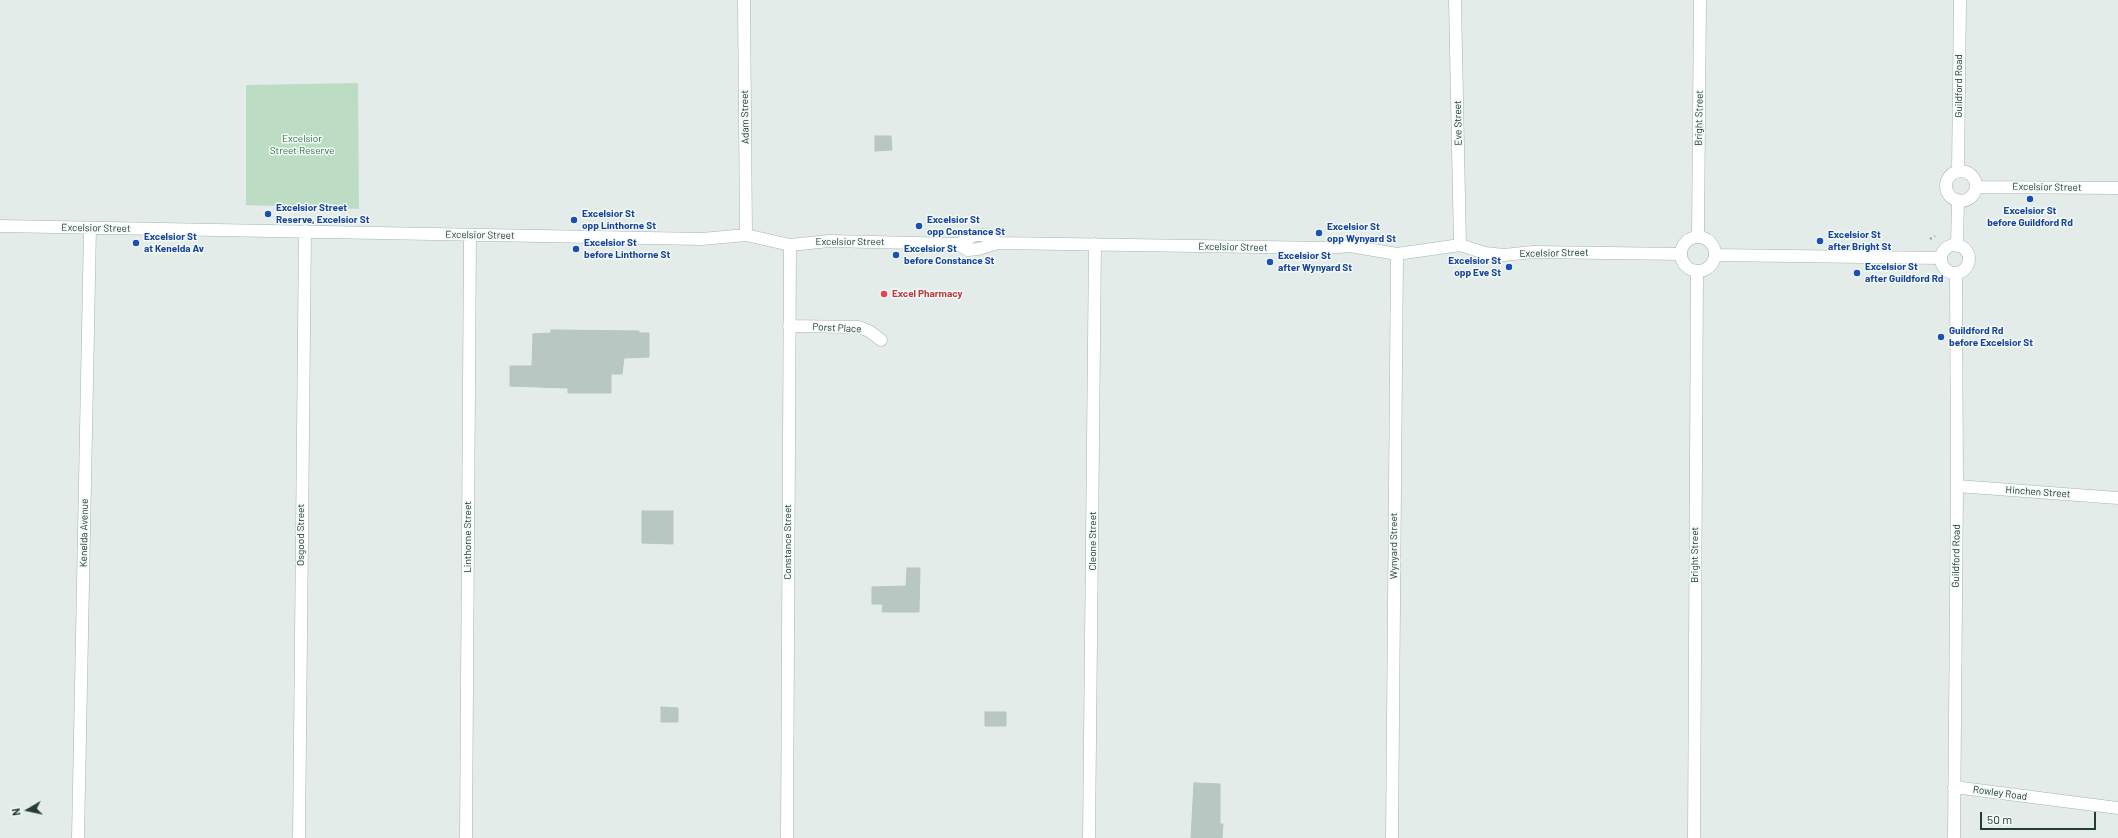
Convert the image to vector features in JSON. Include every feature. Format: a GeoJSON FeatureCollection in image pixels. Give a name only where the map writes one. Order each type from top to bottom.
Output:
{"type":"FeatureCollection","features":[{"type":"Feature","properties":{"kind":"street","name":"Adam Street"},"geometry":{"type":"LineString","coordinates":[[744,0],[746,235]]}},
{"type":"Feature","properties":{"kind":"street","name":"Eve Street"},"geometry":{"type":"LineString","coordinates":[[1455,0],[1460,245]]}},
{"type":"Feature","properties":{"kind":"street","name":"Bright Street"},"geometry":{"type":"LineString","coordinates":[[1698,236],[1700,0]]}},
{"type":"Feature","properties":{"kind":"street","name":"Guildford Road"},"geometry":{"type":"LineString","coordinates":[[1958,171],[1960,0]]}},
{"type":"Feature","properties":{"kind":"street"},"geometry":{"type":"LineString","coordinates":[[1958,171],[1971,175],[1976,187],[1972,196],[1968,199],[1958,200],[1949,195],[1946,186],[1950,176],[1958,171]]}},
{"type":"Feature","properties":{"kind":"street","name":"Excelsior Street"},"geometry":{"type":"LineString","coordinates":[[1976,187],[2118,188]]}},
{"type":"Feature","properties":{"kind":"street"},"geometry":{"type":"LineString","coordinates":[[1958,200],[1958,246]]}},
{"type":"Feature","properties":{"kind":"street","name":"Excelsior Street"},"geometry":{"type":"LineString","coordinates":[[0,226],[304,231],[470,236],[702,239],[746,235],[756,236],[790,245],[829,241],[958,244],[968,250],[978,249],[998,243],[1326,248],[1350,246],[1397,254],[1460,245],[1485,253],[1504,255],[1533,252],[1681,254]]}},
{"type":"Feature","properties":{"kind":"street","name":"Kenelda Avenue"},"geometry":{"type":"LineString","coordinates":[[78,838],[90,228]]}},
{"type":"Feature","properties":{"kind":"street","name":"Osgood Street"},"geometry":{"type":"LineString","coordinates":[[299,838],[304,231]]}},
{"type":"Feature","properties":{"kind":"street","name":"Linthorne Street"},"geometry":{"type":"LineString","coordinates":[[466,838],[470,236]]}},
{"type":"Feature","properties":{"kind":"street"},"geometry":{"type":"LineString","coordinates":[[1698,236],[1707,238],[1711,242],[1715,255],[1710,267],[1697,271],[1686,266],[1681,254],[1686,242],[1698,236]]}},
{"type":"Feature","properties":{"kind":"street","name":"Cleone Street"},"geometry":{"type":"LineString","coordinates":[[1090,838],[1095,244]]}},
{"type":"Feature","properties":{"kind":"street","name":"Constance Street"},"geometry":{"type":"LineString","coordinates":[[786,838],[790,245]]}},
{"type":"Feature","properties":{"kind":"street"},"geometry":{"type":"LineString","coordinates":[[1958,246],[1968,254],[1968,262],[1964,270],[1956,274],[1945,270],[1941,258],[1944,250],[1948,247],[1958,246]]}},
{"type":"Feature","properties":{"kind":"street","name":"Wynyard Street"},"geometry":{"type":"LineString","coordinates":[[1392,838],[1397,254]]}},
{"type":"Feature","properties":{"kind":"street"},"geometry":{"type":"LineString","coordinates":[[1715,255],[1941,258]]}},
{"type":"Feature","properties":{"kind":"street","name":"Bright Street"},"geometry":{"type":"LineString","coordinates":[[1694,838],[1697,271]]}},
{"type":"Feature","properties":{"kind":"street","name":"Guildford Road"},"geometry":{"type":"LineString","coordinates":[[1954,838],[1957,486],[1956,274]]}},
{"type":"Feature","properties":{"kind":"street","name":"Porst Place"},"geometry":{"type":"LineString","coordinates":[[789,326],[859,327],[869,331],[881,340]]}},
{"type":"Feature","properties":{"kind":"street","name":"Hinchen Street"},"geometry":{"type":"LineString","coordinates":[[1957,486],[2118,498]]}},
{"type":"Feature","properties":{"kind":"street","name":"Rowley Road"},"geometry":{"type":"LineString","coordinates":[[1954,787],[2118,808]]}},
{"type":"Feature","properties":{"kind":"path"},"geometry":{"type":"LineString","coordinates":[[1930,239],[1935,236]]}},
{"type":"Feature","properties":{"kind":"path"},"geometry":{"type":"LineString","coordinates":[[1930,279],[1936,279]]}},
{"type":"Feature","properties":{"kind":"green space","name":"Excelsior Street Reserve"},"geometry":{"type":"Polygon","coordinates":[[[358,83],[359,209],[246,205],[246,85],[358,83]]]}},
{"type":"Feature","properties":{"kind":"building"},"geometry":{"type":"Polygon","coordinates":[[[875,136],[891,136],[892,150],[875,151],[875,136]]]}},
{"type":"Feature","properties":{"kind":"building"},"geometry":{"type":"Polygon","coordinates":[[[551,330],[639,331],[639,333],[649,333],[649,357],[624,358],[622,374],[611,374],[611,393],[568,393],[568,388],[510,386],[510,366],[532,366],[533,334],[551,333],[551,330]]]}},
{"type":"Feature","properties":{"kind":"building"},"geometry":{"type":"Polygon","coordinates":[[[642,511],[673,511],[673,544],[642,543],[642,511]]]}},
{"type":"Feature","properties":{"kind":"building"},"geometry":{"type":"Polygon","coordinates":[[[907,568],[920,568],[919,612],[882,612],[883,604],[872,604],[872,587],[906,586],[907,568]]]}},
{"type":"Feature","properties":{"kind":"building"},"geometry":{"type":"Polygon","coordinates":[[[661,707],[678,708],[678,722],[661,722],[661,707]]]}},
{"type":"Feature","properties":{"kind":"building"},"geometry":{"type":"Polygon","coordinates":[[[985,712],[1006,712],[1006,726],[985,726],[985,712]]]}},
{"type":"Feature","properties":{"kind":"building"},"geometry":{"type":"Polygon","coordinates":[[[1194,783],[1220,784],[1220,824],[1223,824],[1222,838],[1191,838],[1194,783]]]}},
{"type":"Feature","properties":{"kind":"place","name":"Excelsior St before Guildford Rd"},"geometry":{"type":"Point","coordinates":[2030,199]}},
{"type":"Feature","properties":{"kind":"place","name":"Excelsior Street Reserve, Excelsior St"},"geometry":{"type":"Point","coordinates":[268,214]}},
{"type":"Feature","properties":{"kind":"place","name":"Excelsior St opp Linthorne St"},"geometry":{"type":"Point","coordinates":[574,220]}},
{"type":"Feature","properties":{"kind":"place","name":"Excelsior St opp Constance St"},"geometry":{"type":"Point","coordinates":[919,226]}},
{"type":"Feature","properties":{"kind":"place","name":"Excelsior St opp Wynyard St"},"geometry":{"type":"Point","coordinates":[1319,233]}},
{"type":"Feature","properties":{"kind":"place","name":"Excelsior St after Bright St"},"geometry":{"type":"Point","coordinates":[1820,241]}},
{"type":"Feature","properties":{"kind":"place","name":"Excelsior St at Kenelda Av"},"geometry":{"type":"Point","coordinates":[136,243]}},
{"type":"Feature","properties":{"kind":"place","name":"Excelsior St before Linthorne St"},"geometry":{"type":"Point","coordinates":[576,249]}},
{"type":"Feature","properties":{"kind":"place","name":"Excelsior St before Constance St"},"geometry":{"type":"Point","coordinates":[896,255]}},
{"type":"Feature","properties":{"kind":"place","name":"Excelsior St after Wynyard St"},"geometry":{"type":"Point","coordinates":[1270,262]}},
{"type":"Feature","properties":{"kind":"place","name":"Excelsior St opp Eve St"},"geometry":{"type":"Point","coordinates":[1509,267]}},
{"type":"Feature","properties":{"kind":"place","name":"Excelsior St after Guildford Rd"},"geometry":{"type":"Point","coordinates":[1857,273]}},
{"type":"Feature","properties":{"kind":"place","name":"Excel Pharmacy"},"geometry":{"type":"Point","coordinates":[884,294]}},
{"type":"Feature","properties":{"kind":"place","name":"Guildford Rd before Excelsior St"},"geometry":{"type":"Point","coordinates":[1941,337]}}]}
